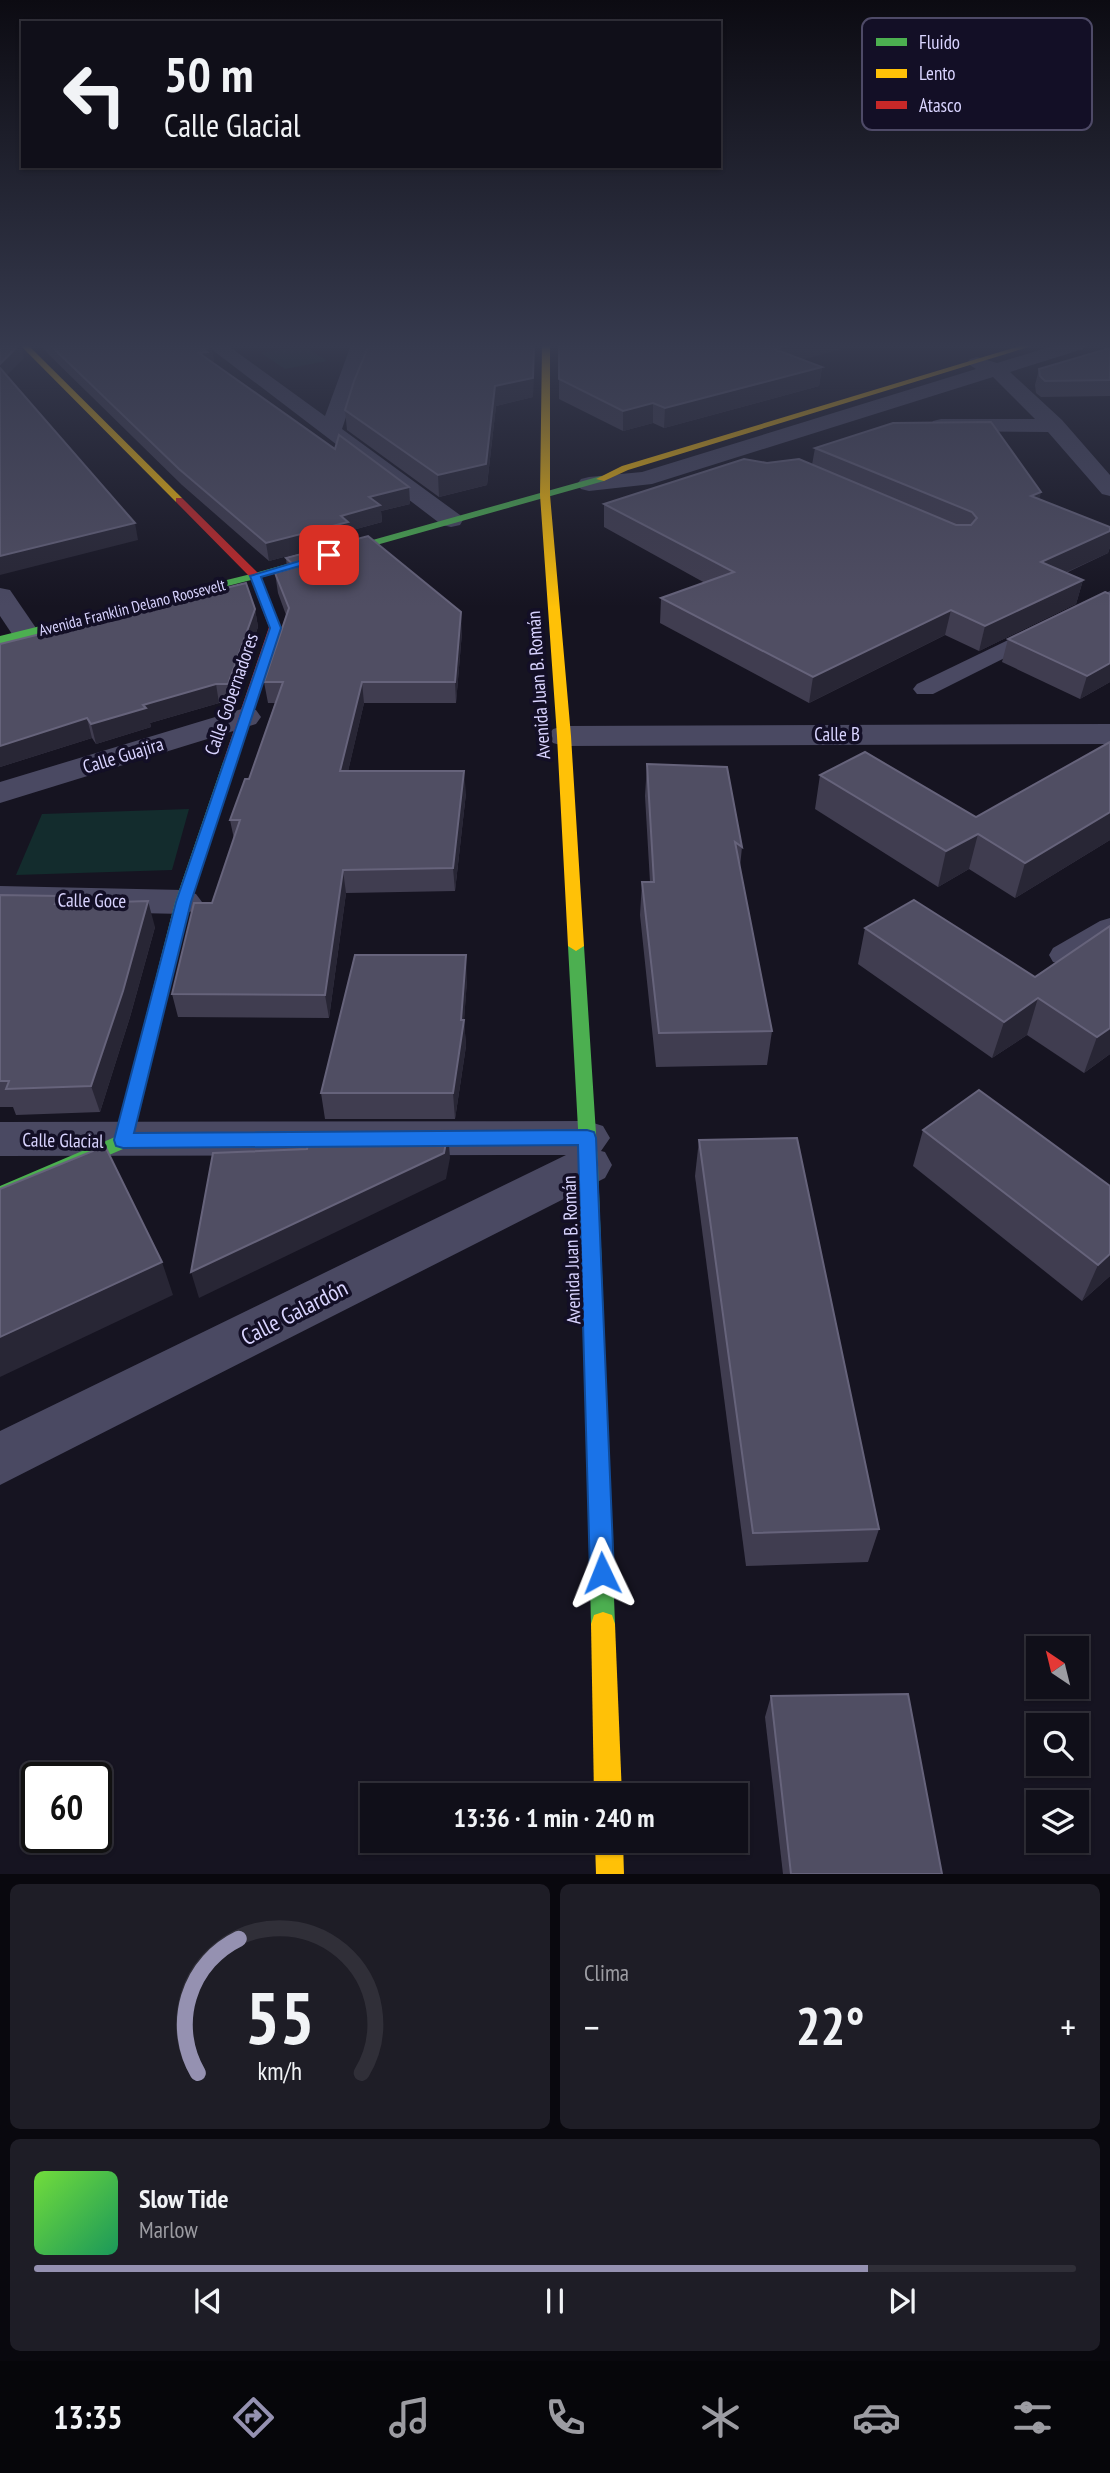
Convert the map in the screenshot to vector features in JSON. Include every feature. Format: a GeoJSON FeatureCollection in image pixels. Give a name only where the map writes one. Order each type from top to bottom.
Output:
{"type":"FeatureCollection","features":[{"type":"Feature","properties":{"kind":"street","name":"Calle Gobernadores"},"geometry":{"type":"LineString","coordinates":[[111,432],[255,576],[275,628],[183,902],[123,1140]]}},
{"type":"Feature","properties":{"kind":"street"},"geometry":{"type":"LineString","coordinates":[[336,432],[451,520]]}},
{"type":"Feature","properties":{"kind":"street","name":"Avenida Juan B. Román"},"geometry":{"type":"LineString","coordinates":[[545,432],[545,495],[564,736],[588,1151],[608,1783]]}},
{"type":"Feature","properties":{"kind":"street","name":"Avenida Franklin Delano Roosevelt"},"geometry":{"type":"LineString","coordinates":[[589,484],[625,468],[742,432]]}},
{"type":"Feature","properties":{"kind":"street","name":"Avenida Franklin Delano Roosevelt"},"geometry":{"type":"LineString","coordinates":[[13,637],[255,576],[589,484],[644,480],[796,432]]}},
{"type":"Feature","properties":{"kind":"street"},"geometry":{"type":"LineString","coordinates":[[1061,432],[1110,489]]}},
{"type":"Feature","properties":{"kind":"street"},"geometry":{"type":"LineString","coordinates":[[0,596],[13,637]]}},
{"type":"Feature","properties":{"kind":"street","name":"Calle Guajira"},"geometry":{"type":"LineString","coordinates":[[0,793],[245,717]]}},
{"type":"Feature","properties":{"kind":"street","name":"Calle B"},"geometry":{"type":"LineString","coordinates":[[564,736],[1110,734]]}},
{"type":"Feature","properties":{"kind":"street","name":"Calle Goce"},"geometry":{"type":"LineString","coordinates":[[0,898],[183,902]]}},
{"type":"Feature","properties":{"kind":"street","name":"Calle Glacial"},"geometry":{"type":"LineString","coordinates":[[0,1139],[588,1151]]}},
{"type":"Feature","properties":{"kind":"street"},"geometry":{"type":"LineString","coordinates":[[0,1194],[123,1140]]}},
{"type":"Feature","properties":{"kind":"street","name":"Calle Galardón"},"geometry":{"type":"LineString","coordinates":[[0,1459],[588,1151]]}},
{"type":"Feature","properties":{"kind":"street"},"geometry":{"type":"LineString","coordinates":[[610,1853],[610,1874]]}},
{"type":"Feature","properties":{"kind":"lane"},"geometry":{"type":"LineString","coordinates":[[705,460],[736,472]]}},
{"type":"Feature","properties":{"kind":"lane"},"geometry":{"type":"LineString","coordinates":[[925,689],[1110,597]]}},
{"type":"Feature","properties":{"kind":"lane"},"geometry":{"type":"LineString","coordinates":[[1064,955],[1110,928]]}},
{"type":"Feature","properties":{"kind":"green space"},"geometry":{"type":"Polygon","coordinates":[[[189,809],[172,870],[16,875],[42,814],[189,809]]]}},
{"type":"Feature","properties":{"kind":"building"},"geometry":{"type":"Polygon","coordinates":[[[0,432],[56,432],[135,523],[0,556],[0,432]]]}},
{"type":"Feature","properties":{"kind":"building"},"geometry":{"type":"Polygon","coordinates":[[[141,432],[312,432],[335,449],[339,435],[409,487],[369,497],[380,505],[341,516],[348,522],[266,543],[179,469],[141,432]]]}},
{"type":"Feature","properties":{"kind":"building"},"geometry":{"type":"Polygon","coordinates":[[[377,432],[490,432],[486,464],[438,475],[377,432]]]}},
{"type":"Feature","properties":{"kind":"building"},"geometry":{"type":"Polygon","coordinates":[[[864,432],[998,432],[1041,492],[1031,496],[1110,527],[1110,531],[1041,562],[1083,580],[985,626],[951,610],[813,677],[661,598],[734,572],[604,504],[744,459],[767,463],[799,459],[956,525],[971,525],[977,518],[972,512],[815,448],[864,432]]]}},
{"type":"Feature","properties":{"kind":"building"},"geometry":{"type":"Polygon","coordinates":[[[368,536],[461,612],[455,682],[362,682],[340,771],[464,771],[453,868],[343,870],[325,995],[172,994],[194,903],[212,903],[240,820],[230,820],[245,779],[249,779],[283,682],[264,682],[289,608],[275,573],[296,567],[286,558],[368,536]]]}},
{"type":"Feature","properties":{"kind":"building"},"geometry":{"type":"Polygon","coordinates":[[[246,583],[255,609],[228,684],[216,684],[143,705],[146,708],[91,724],[87,718],[0,746],[0,644],[246,583]]]}},
{"type":"Feature","properties":{"kind":"building"},"geometry":{"type":"Polygon","coordinates":[[[1105,592],[1110,594],[1110,663],[1087,676],[1008,639],[1105,592]]]}},
{"type":"Feature","properties":{"kind":"building"},"geometry":{"type":"Polygon","coordinates":[[[1110,742],[1110,812],[1025,863],[978,834],[946,851],[820,775],[865,752],[976,817],[1110,742]]]}},
{"type":"Feature","properties":{"kind":"building"},"geometry":{"type":"Polygon","coordinates":[[[647,764],[727,767],[742,847],[735,842],[772,1031],[659,1033],[642,882],[654,882],[647,764]]]}},
{"type":"Feature","properties":{"kind":"building"},"geometry":{"type":"Polygon","coordinates":[[[0,895],[59,896],[55,904],[148,901],[123,991],[91,1086],[6,1089],[9,1081],[0,1081],[0,895]]]}},
{"type":"Feature","properties":{"kind":"building"},"geometry":{"type":"Polygon","coordinates":[[[914,900],[1035,977],[1110,926],[1110,1028],[1097,1037],[1038,998],[1004,1022],[865,928],[914,900]]]}},
{"type":"Feature","properties":{"kind":"building"},"geometry":{"type":"Polygon","coordinates":[[[355,955],[466,955],[461,1020],[464,1020],[453,1093],[321,1093],[355,955]]]}},
{"type":"Feature","properties":{"kind":"building"},"geometry":{"type":"Polygon","coordinates":[[[979,1090],[1110,1186],[1110,1254],[1098,1265],[923,1130],[979,1090]]]}},
{"type":"Feature","properties":{"kind":"building"},"geometry":{"type":"Polygon","coordinates":[[[311,1132],[448,1132],[444,1153],[191,1272],[213,1153],[307,1149],[311,1132]]]}},
{"type":"Feature","properties":{"kind":"building"},"geometry":{"type":"Polygon","coordinates":[[[797,1138],[879,1529],[753,1533],[699,1140],[797,1138]]]}},
{"type":"Feature","properties":{"kind":"building"},"geometry":{"type":"Polygon","coordinates":[[[105,1146],[162,1262],[0,1337],[0,1189],[105,1146]]]}},
{"type":"Feature","properties":{"kind":"building"},"geometry":{"type":"Polygon","coordinates":[[[908,1694],[942,1874],[791,1874],[771,1696],[908,1694]]]}},
{"type":"Feature","properties":{"kind":"traffic: fast"},"geometry":{"type":"LineString","coordinates":[[0,640],[255,576],[601,479]]}},
{"type":"Feature","properties":{"kind":"traffic: fast"},"geometry":{"type":"LineString","coordinates":[[0,1194],[123,1141],[183,902],[230,762]]}},
{"type":"Feature","properties":{"kind":"traffic: fast"},"geometry":{"type":"LineString","coordinates":[[576,946],[589,1165],[603,1624]]}},
{"type":"Feature","properties":{"kind":"traffic: slow"},"geometry":{"type":"LineString","coordinates":[[111,432],[179,500]]}},
{"type":"Feature","properties":{"kind":"traffic: slow"},"geometry":{"type":"LineString","coordinates":[[545,432],[545,495],[564,736],[576,946]]}},
{"type":"Feature","properties":{"kind":"traffic: slow"},"geometry":{"type":"LineString","coordinates":[[601,479],[625,468],[742,432]]}},
{"type":"Feature","properties":{"kind":"traffic: slow"},"geometry":{"type":"LineString","coordinates":[[603,1624],[608,1783]]}},
{"type":"Feature","properties":{"kind":"traffic: slow"},"geometry":{"type":"LineString","coordinates":[[609,1853],[610,1874]]}},
{"type":"Feature","properties":{"kind":"traffic: jam"},"geometry":{"type":"LineString","coordinates":[[179,500],[255,576],[275,627],[230,762]]}},
{"type":"Feature","properties":{"kind":"route"},"geometry":{"type":"LineString","coordinates":[[329,555],[255,576],[275,628],[183,902],[123,1140],[587,1138],[602,1573]]}}]}
